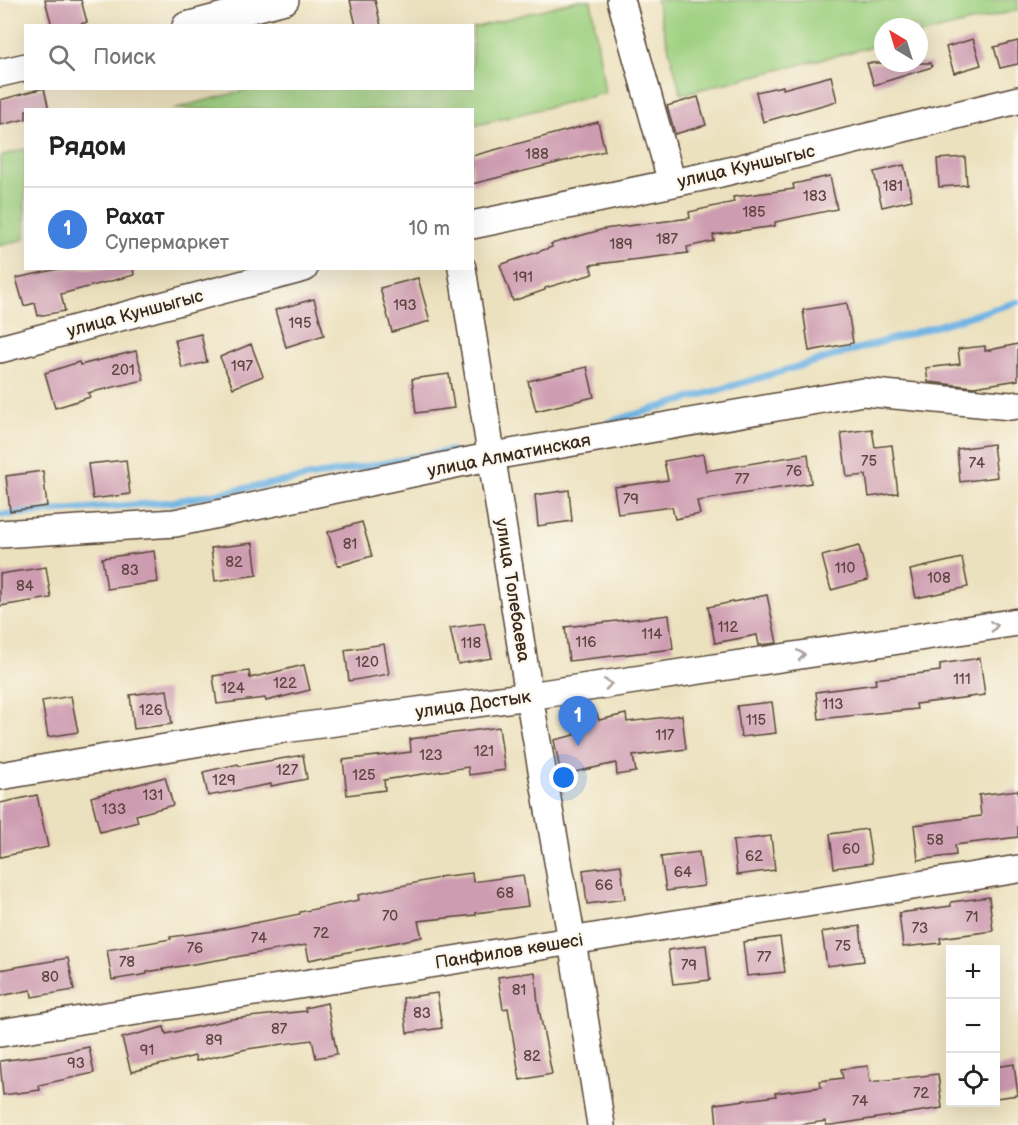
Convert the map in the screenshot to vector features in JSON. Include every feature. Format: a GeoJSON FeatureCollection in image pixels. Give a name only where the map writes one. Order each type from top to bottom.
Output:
{"type":"FeatureCollection","features":[{"type":"Feature","properties":{"kind":"street"},"geometry":{"type":"LineString","coordinates":[[194,24],[285,0]]}},
{"type":"Feature","properties":{"kind":"street"},"geometry":{"type":"LineString","coordinates":[[621,0],[672,183]]}},
{"type":"Feature","properties":{"kind":"street"},"geometry":{"type":"LineString","coordinates":[[0,73],[24,67]]}},
{"type":"Feature","properties":{"kind":"street","name":"улица Куншыгыс"},"geometry":{"type":"LineString","coordinates":[[474,225],[672,183],[1018,100]]}},
{"type":"Feature","properties":{"kind":"street","name":"улица Куншыгыс"},"geometry":{"type":"LineString","coordinates":[[0,349],[296,270]]}},
{"type":"Feature","properties":{"kind":"street","name":"улица Толебаева"},"geometry":{"type":"LineString","coordinates":[[462,270],[601,1125]]}},
{"type":"Feature","properties":{"kind":"street","name":"улица Алматинская"},"geometry":{"type":"LineString","coordinates":[[0,534],[174,523],[493,456],[863,392],[1018,405]]}},
{"type":"Feature","properties":{"kind":"street","name":"улица Достык"},"geometry":{"type":"LineString","coordinates":[[0,776],[254,733],[530,696],[1018,622]]}},
{"type":"Feature","properties":{"kind":"street","name":"Панфилов көшесі"},"geometry":{"type":"LineString","coordinates":[[0,1033],[1018,868]]}},
{"type":"Feature","properties":{"kind":"green space"},"geometry":{"type":"Polygon","coordinates":[[[578,0],[591,0],[605,93],[474,126],[474,108],[177,108],[246,90],[474,90],[474,28],[578,0]]]}},
{"type":"Feature","properties":{"kind":"green space"},"geometry":{"type":"Polygon","coordinates":[[[656,0],[1018,0],[1018,10],[928,33],[928,18],[874,18],[874,46],[681,94],[656,0]]]}},
{"type":"Feature","properties":{"kind":"green space"},"geometry":{"type":"Polygon","coordinates":[[[24,149],[24,239],[0,246],[0,156],[24,149]]]}},
{"type":"Feature","properties":{"kind":"building"},"geometry":{"type":"Polygon","coordinates":[[[45,0],[81,0],[87,22],[51,24],[45,0]]]}},
{"type":"Feature","properties":{"kind":"building"},"geometry":{"type":"Polygon","coordinates":[[[350,0],[375,0],[381,24],[356,24],[350,0]]]}},
{"type":"Feature","properties":{"kind":"building"},"geometry":{"type":"Polygon","coordinates":[[[973,39],[981,65],[954,73],[946,47],[973,39]]]}},
{"type":"Feature","properties":{"kind":"building"},"geometry":{"type":"Polygon","coordinates":[[[1018,41],[1018,64],[1000,68],[994,47],[1018,41]]]}},
{"type":"Feature","properties":{"kind":"building"},"geometry":{"type":"Polygon","coordinates":[[[867,63],[874,63],[874,72],[916,72],[874,85],[867,63]]]}},
{"type":"Feature","properties":{"kind":"building"},"geometry":{"type":"Polygon","coordinates":[[[831,76],[837,101],[763,122],[756,92],[783,86],[783,89],[831,76]]]}},
{"type":"Feature","properties":{"kind":"building"},"geometry":{"type":"Polygon","coordinates":[[[44,90],[49,108],[24,108],[24,119],[0,125],[0,100],[44,90]]]}},
{"type":"Feature","properties":{"kind":"building"},"geometry":{"type":"Polygon","coordinates":[[[698,97],[706,125],[675,134],[667,106],[698,97]]]}},
{"type":"Feature","properties":{"kind":"building"},"geometry":{"type":"Polygon","coordinates":[[[598,122],[605,151],[474,184],[474,155],[598,122]]]}},
{"type":"Feature","properties":{"kind":"building"},"geometry":{"type":"Polygon","coordinates":[[[965,157],[967,185],[939,187],[937,159],[965,157]]]}},
{"type":"Feature","properties":{"kind":"building"},"geometry":{"type":"Polygon","coordinates":[[[904,165],[912,200],[882,207],[874,172],[904,165]]]}},
{"type":"Feature","properties":{"kind":"building"},"geometry":{"type":"Polygon","coordinates":[[[830,176],[837,209],[775,222],[775,226],[713,235],[714,241],[687,247],[688,253],[590,265],[593,274],[545,288],[545,290],[513,301],[500,265],[552,247],[551,244],[604,229],[690,218],[689,212],[734,202],[733,197],[794,189],[793,184],[830,176]]]}},
{"type":"Feature","properties":{"kind":"building"},"geometry":{"type":"Polygon","coordinates":[[[54,270],[133,270],[134,275],[61,294],[65,311],[38,316],[35,303],[24,306],[16,278],[54,270]]]}},
{"type":"Feature","properties":{"kind":"building"},"geometry":{"type":"Polygon","coordinates":[[[418,278],[430,321],[392,332],[380,288],[418,278]]]}},
{"type":"Feature","properties":{"kind":"building"},"geometry":{"type":"Polygon","coordinates":[[[314,299],[324,335],[286,347],[275,310],[314,299]]]}},
{"type":"Feature","properties":{"kind":"building"},"geometry":{"type":"Polygon","coordinates":[[[847,303],[853,343],[809,351],[803,310],[847,303]]]}},
{"type":"Feature","properties":{"kind":"building"},"geometry":{"type":"Polygon","coordinates":[[[201,334],[207,362],[182,368],[175,340],[201,334]]]}},
{"type":"Feature","properties":{"kind":"building"},"geometry":{"type":"Polygon","coordinates":[[[251,344],[263,376],[233,388],[220,357],[251,344]]]}},
{"type":"Feature","properties":{"kind":"building"},"geometry":{"type":"Polygon","coordinates":[[[1018,344],[1018,380],[974,387],[928,382],[926,368],[960,364],[958,349],[985,346],[985,351],[1018,344]]]}},
{"type":"Feature","properties":{"kind":"building"},"geometry":{"type":"Polygon","coordinates":[[[136,351],[144,380],[88,393],[90,397],[55,408],[45,373],[79,362],[80,365],[136,351]]]}},
{"type":"Feature","properties":{"kind":"building"},"geometry":{"type":"Polygon","coordinates":[[[587,367],[594,397],[536,411],[528,381],[587,367]]]}},
{"type":"Feature","properties":{"kind":"building"},"geometry":{"type":"Polygon","coordinates":[[[449,374],[454,408],[416,413],[412,379],[449,374]]]}},
{"type":"Feature","properties":{"kind":"building"},"geometry":{"type":"Polygon","coordinates":[[[872,429],[875,447],[892,445],[898,493],[869,497],[866,475],[847,477],[841,433],[872,429]]]}},
{"type":"Feature","properties":{"kind":"building"},"geometry":{"type":"Polygon","coordinates":[[[993,444],[997,477],[960,482],[957,449],[993,444]]]}},
{"type":"Feature","properties":{"kind":"building"},"geometry":{"type":"Polygon","coordinates":[[[703,454],[706,471],[808,454],[811,483],[697,501],[700,514],[675,519],[672,507],[618,514],[614,487],[668,480],[664,461],[703,454]]]}},
{"type":"Feature","properties":{"kind":"building"},"geometry":{"type":"Polygon","coordinates":[[[126,460],[130,494],[93,499],[88,464],[126,460]]]}},
{"type":"Feature","properties":{"kind":"building"},"geometry":{"type":"Polygon","coordinates":[[[43,471],[47,506],[10,511],[6,476],[43,471]]]}},
{"type":"Feature","properties":{"kind":"building"},"geometry":{"type":"Polygon","coordinates":[[[569,490],[572,521],[538,526],[535,495],[569,490]]]}},
{"type":"Feature","properties":{"kind":"building"},"geometry":{"type":"Polygon","coordinates":[[[362,522],[372,556],[338,566],[328,532],[362,522]]]}},
{"type":"Feature","properties":{"kind":"building"},"geometry":{"type":"Polygon","coordinates":[[[253,543],[257,575],[215,581],[211,548],[253,543]]]}},
{"type":"Feature","properties":{"kind":"building"},"geometry":{"type":"Polygon","coordinates":[[[859,546],[868,580],[831,590],[822,556],[859,546]]]}},
{"type":"Feature","properties":{"kind":"building"},"geometry":{"type":"Polygon","coordinates":[[[154,551],[158,582],[107,589],[102,558],[154,551]]]}},
{"type":"Feature","properties":{"kind":"building"},"geometry":{"type":"Polygon","coordinates":[[[962,558],[968,587],[916,598],[910,570],[962,558]]]}},
{"type":"Feature","properties":{"kind":"building"},"geometry":{"type":"Polygon","coordinates":[[[46,567],[51,598],[0,606],[0,574],[46,567]]]}},
{"type":"Feature","properties":{"kind":"building"},"geometry":{"type":"Polygon","coordinates":[[[767,595],[777,643],[759,645],[757,635],[715,643],[708,607],[767,595]]]}},
{"type":"Feature","properties":{"kind":"building"},"geometry":{"type":"Polygon","coordinates":[[[669,615],[673,649],[569,661],[565,627],[669,615]]]}},
{"type":"Feature","properties":{"kind":"building"},"geometry":{"type":"Polygon","coordinates":[[[484,623],[492,658],[458,664],[450,628],[484,623]]]}},
{"type":"Feature","properties":{"kind":"building"},"geometry":{"type":"Polygon","coordinates":[[[384,644],[389,674],[349,681],[345,650],[384,644]]]}},
{"type":"Feature","properties":{"kind":"building"},"geometry":{"type":"Polygon","coordinates":[[[980,658],[985,695],[916,704],[917,709],[819,719],[816,692],[876,684],[875,679],[940,671],[940,664],[980,658]]]}},
{"type":"Feature","properties":{"kind":"building"},"geometry":{"type":"Polygon","coordinates":[[[304,665],[310,690],[266,701],[265,698],[217,704],[213,676],[249,671],[250,678],[304,665]]]}},
{"type":"Feature","properties":{"kind":"building"},"geometry":{"type":"Polygon","coordinates":[[[167,690],[172,724],[134,729],[130,695],[167,690]]]}},
{"type":"Feature","properties":{"kind":"building"},"geometry":{"type":"Polygon","coordinates":[[[71,696],[78,732],[48,737],[42,701],[71,696]]]}},
{"type":"Feature","properties":{"kind":"building"},"geometry":{"type":"Polygon","coordinates":[[[772,702],[776,733],[741,737],[737,706],[772,702]]]}},
{"type":"Feature","properties":{"kind":"building"},"geometry":{"type":"Polygon","coordinates":[[[597,714],[599,720],[626,714],[627,722],[682,715],[686,749],[633,756],[636,772],[617,775],[616,763],[561,775],[554,740],[575,735],[571,719],[597,714]]]}},
{"type":"Feature","properties":{"kind":"building"},"geometry":{"type":"Polygon","coordinates":[[[499,727],[505,770],[469,775],[468,767],[384,780],[385,790],[347,795],[343,760],[411,752],[410,739],[499,727]]]}},
{"type":"Feature","properties":{"kind":"building"},"geometry":{"type":"Polygon","coordinates":[[[303,755],[307,779],[208,796],[203,772],[238,764],[239,766],[303,755]]]}},
{"type":"Feature","properties":{"kind":"building"},"geometry":{"type":"Polygon","coordinates":[[[165,777],[173,805],[136,815],[138,822],[100,832],[91,797],[165,777]]]}},
{"type":"Feature","properties":{"kind":"building"},"geometry":{"type":"Polygon","coordinates":[[[1018,790],[1018,837],[955,845],[956,855],[918,860],[914,825],[981,816],[979,795],[1018,790]]]}},
{"type":"Feature","properties":{"kind":"building"},"geometry":{"type":"Polygon","coordinates":[[[37,795],[48,847],[0,857],[0,803],[37,795]]]}},
{"type":"Feature","properties":{"kind":"building"},"geometry":{"type":"Polygon","coordinates":[[[867,829],[872,863],[834,868],[830,834],[867,829]]]}},
{"type":"Feature","properties":{"kind":"building"},"geometry":{"type":"Polygon","coordinates":[[[771,836],[775,870],[737,875],[733,841],[771,836]]]}},
{"type":"Feature","properties":{"kind":"building"},"geometry":{"type":"Polygon","coordinates":[[[699,852],[704,886],[666,891],[661,857],[699,852]]]}},
{"type":"Feature","properties":{"kind":"building"},"geometry":{"type":"Polygon","coordinates":[[[621,865],[625,899],[587,904],[583,870],[621,865]]]}},
{"type":"Feature","properties":{"kind":"building"},"geometry":{"type":"Polygon","coordinates":[[[472,873],[473,882],[523,875],[528,906],[476,913],[476,915],[418,921],[422,937],[309,960],[306,945],[112,980],[107,950],[300,914],[300,912],[359,900],[358,895],[439,877],[472,873]]]}},
{"type":"Feature","properties":{"kind":"building"},"geometry":{"type":"Polygon","coordinates":[[[989,897],[993,931],[940,938],[941,943],[903,947],[899,913],[951,906],[951,902],[989,897]]]}},
{"type":"Feature","properties":{"kind":"building"},"geometry":{"type":"Polygon","coordinates":[[[860,926],[864,961],[827,966],[822,932],[860,926]]]}},
{"type":"Feature","properties":{"kind":"building"},"geometry":{"type":"Polygon","coordinates":[[[780,937],[785,972],[747,976],[743,942],[780,937]]]}},
{"type":"Feature","properties":{"kind":"building"},"geometry":{"type":"Polygon","coordinates":[[[706,945],[710,980],[673,984],[668,950],[706,945]]]}},
{"type":"Feature","properties":{"kind":"building"},"geometry":{"type":"Polygon","coordinates":[[[68,958],[74,990],[32,997],[31,990],[0,996],[0,970],[68,958]]]}},
{"type":"Feature","properties":{"kind":"building"},"geometry":{"type":"Polygon","coordinates":[[[535,972],[538,1004],[552,1074],[520,1080],[508,1008],[503,1009],[498,977],[535,972]]]}},
{"type":"Feature","properties":{"kind":"building"},"geometry":{"type":"Polygon","coordinates":[[[437,993],[442,1028],[407,1033],[403,998],[437,993]]]}},
{"type":"Feature","properties":{"kind":"building"},"geometry":{"type":"Polygon","coordinates":[[[327,1003],[337,1054],[316,1058],[312,1040],[247,1049],[196,1061],[195,1056],[131,1072],[122,1038],[164,1027],[166,1034],[231,1019],[306,1011],[305,1008],[327,1003]]]}},
{"type":"Feature","properties":{"kind":"building"},"geometry":{"type":"Polygon","coordinates":[[[89,1047],[94,1073],[39,1085],[40,1090],[3,1095],[0,1061],[89,1047]]]}},
{"type":"Feature","properties":{"kind":"building"},"geometry":{"type":"Polygon","coordinates":[[[1014,1064],[1018,1095],[1000,1097],[1000,1066],[1014,1064]]]}},
{"type":"Feature","properties":{"kind":"building"},"geometry":{"type":"Polygon","coordinates":[[[868,1066],[870,1082],[938,1074],[942,1108],[832,1125],[826,1125],[826,1121],[798,1125],[717,1125],[715,1104],[821,1087],[820,1081],[843,1078],[841,1069],[868,1066]]]}},
{"type":"Feature","properties":{"kind":"waterway"},"geometry":{"type":"LineString","coordinates":[[609,422],[1018,302]]}},
{"type":"Feature","properties":{"kind":"waterway"},"geometry":{"type":"LineString","coordinates":[[0,515],[171,502],[451,451]]}},
{"type":"Feature","properties":{"kind":"place","name":"Рахат"},"geometry":{"type":"Point","coordinates":[578,746]}}]}
